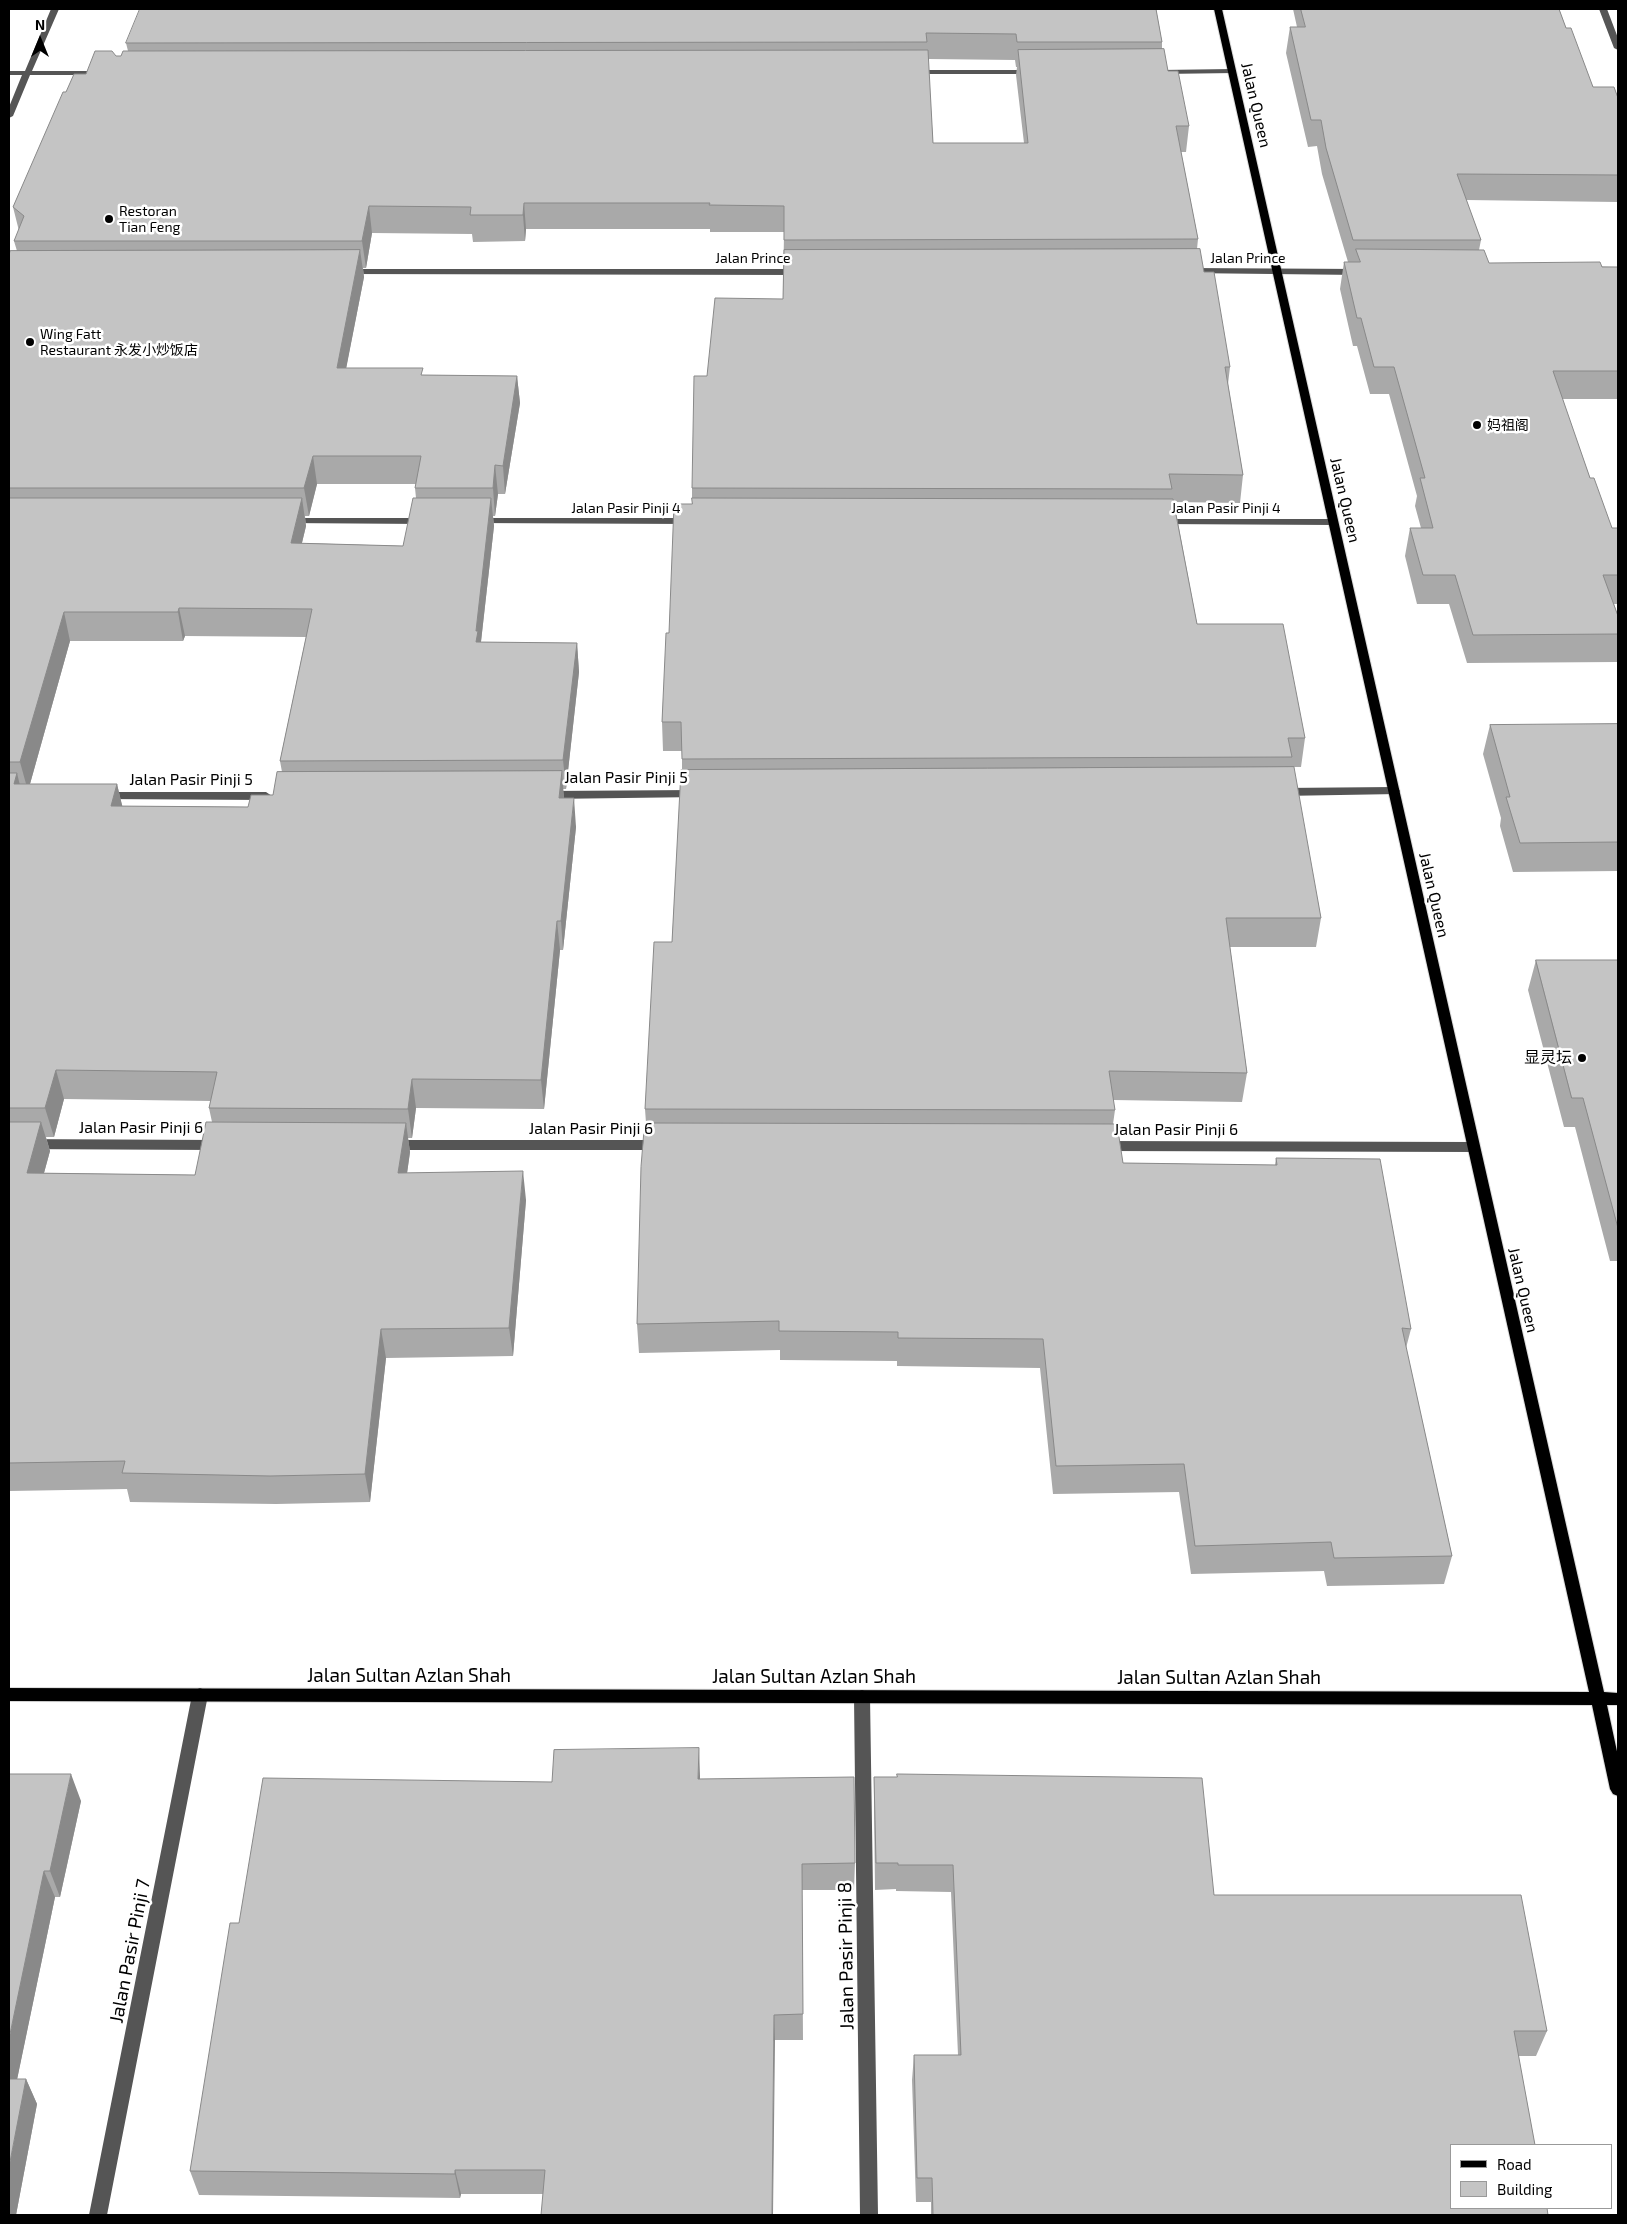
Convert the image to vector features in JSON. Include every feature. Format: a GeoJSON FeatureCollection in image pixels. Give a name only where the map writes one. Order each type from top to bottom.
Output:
{"type":"FeatureCollection","features":[{"type":"Feature","properties":{"kind":"main road","name":"Jalan Queen"},"geometry":{"type":"LineString","coordinates":[[1218,9],[1618,1789]]}},
{"type":"Feature","properties":{"kind":"main road","name":"Jalan Sultan Azlan Shah"},"geometry":{"type":"LineString","coordinates":[[9,1695],[1618,1699]]}},
{"type":"Feature","properties":{"kind":"street"},"geometry":{"type":"LineString","coordinates":[[9,116],[55,9]]}},
{"type":"Feature","properties":{"kind":"street"},"geometry":{"type":"LineString","coordinates":[[1604,9],[1618,48]]}},
{"type":"Feature","properties":{"kind":"street"},"geometry":{"type":"LineString","coordinates":[[904,72],[1043,72]]}},
{"type":"Feature","properties":{"kind":"street"},"geometry":{"type":"LineString","coordinates":[[1153,72],[1232,72]]}},
{"type":"Feature","properties":{"kind":"street"},"geometry":{"type":"LineString","coordinates":[[9,74],[107,73]]}},
{"type":"Feature","properties":{"kind":"street","name":"Jalan Prince"},"geometry":{"type":"LineString","coordinates":[[1177,271],[1364,272]]}},
{"type":"Feature","properties":{"kind":"street","name":"Jalan Prince"},"geometry":{"type":"LineString","coordinates":[[338,272],[807,272]]}},
{"type":"Feature","properties":{"kind":"street"},"geometry":{"type":"LineString","coordinates":[[278,521],[437,521]]}},
{"type":"Feature","properties":{"kind":"street","name":"Jalan Pasir Pinji 4"},"geometry":{"type":"LineString","coordinates":[[467,521],[696,521]]}},
{"type":"Feature","properties":{"kind":"street","name":"Jalan Pasir Pinji 4"},"geometry":{"type":"LineString","coordinates":[[1154,522],[1333,522]]}},
{"type":"Feature","properties":{"kind":"street"},"geometry":{"type":"LineString","coordinates":[[1274,792],[1394,791]]}},
{"type":"Feature","properties":{"kind":"street","name":"Jalan Pasir Pinji 5"},"geometry":{"type":"LineString","coordinates":[[537,795],[706,794]]}},
{"type":"Feature","properties":{"kind":"street","name":"Jalan Pasir Pinji 5"},"geometry":{"type":"LineString","coordinates":[[88,796],[278,796]]}},
{"type":"Feature","properties":{"kind":"street","name":"Jalan Pasir Pinji 6"},"geometry":{"type":"LineString","coordinates":[[9,1144],[228,1145]]}},
{"type":"Feature","properties":{"kind":"street","name":"Jalan Pasir Pinji 6"},"geometry":{"type":"LineString","coordinates":[[378,1145],[676,1146]]}},
{"type":"Feature","properties":{"kind":"street","name":"Jalan Pasir Pinji 6"},"geometry":{"type":"LineString","coordinates":[[1095,1146],[1474,1147]]}},
{"type":"Feature","properties":{"kind":"street","name":"Jalan Pasir Pinji 7"},"geometry":{"type":"LineString","coordinates":[[98,2215],[200,1695]]}},
{"type":"Feature","properties":{"kind":"street","name":"Jalan Pasir Pinji 8"},"geometry":{"type":"LineString","coordinates":[[862,1697],[869,2215]]}},
{"type":"Feature","properties":{"kind":"building"},"geometry":{"type":"Polygon","coordinates":[[[140,9],[1156,9],[1162,42],[1017,42],[1016,34],[926,33],[927,42],[126,43],[140,9]]]}},
{"type":"Feature","properties":{"kind":"building"},"geometry":{"type":"Polygon","coordinates":[[[1301,9],[1559,9],[1566,28],[1571,28],[1593,87],[1614,87],[1618,98],[1618,175],[1457,174],[1481,240],[1353,240],[1326,148],[1321,120],[1311,120],[1290,27],[1305,27],[1301,9]]]}},
{"type":"Feature","properties":{"kind":"building"},"geometry":{"type":"Polygon","coordinates":[[[1164,49],[1168,71],[1178,71],[1189,126],[1176,126],[1198,239],[784,240],[784,206],[709,205],[710,203],[524,203],[523,215],[470,215],[471,207],[369,206],[362,241],[14,241],[24,216],[13,207],[63,92],[66,92],[74,74],[86,74],[95,51],[112,51],[116,56],[121,56],[123,51],[928,50],[933,143],[1028,143],[1018,50],[1164,49]]]}},
{"type":"Feature","properties":{"kind":"building"},"geometry":{"type":"Polygon","coordinates":[[[1200,249],[1204,272],[1214,272],[1230,367],[1225,367],[1243,475],[1169,474],[1172,489],[692,488],[694,376],[707,376],[715,298],[783,299],[784,250],[1200,249]]]}},
{"type":"Feature","properties":{"kind":"building"},"geometry":{"type":"Polygon","coordinates":[[[1356,249],[1484,250],[1489,263],[1600,262],[1602,267],[1618,267],[1618,371],[1553,371],[1590,478],[1594,478],[1612,528],[1618,528],[1618,575],[1603,575],[1618,616],[1618,634],[1473,635],[1455,575],[1423,575],[1410,528],[1433,528],[1420,478],[1425,478],[1394,367],[1374,367],[1361,318],[1357,318],[1344,262],[1360,262],[1356,249]]]}},
{"type":"Feature","properties":{"kind":"building"},"geometry":{"type":"Polygon","coordinates":[[[360,250],[337,368],[423,368],[421,375],[517,376],[503,466],[495,465],[493,488],[415,488],[421,456],[313,456],[304,488],[9,488],[10,251],[360,250]]]}},
{"type":"Feature","properties":{"kind":"building"},"geometry":{"type":"Polygon","coordinates":[[[9,498],[302,498],[291,543],[403,546],[413,498],[491,498],[476,642],[577,643],[563,760],[280,761],[312,609],[179,608],[178,612],[64,612],[20,762],[9,762],[9,498]]]}},
{"type":"Feature","properties":{"kind":"building"},"geometry":{"type":"Polygon","coordinates":[[[692,498],[1173,499],[1197,624],[1283,624],[1305,738],[1288,738],[1292,757],[682,759],[681,722],[662,722],[666,633],[669,633],[674,504],[692,504],[692,498]]]}},
{"type":"Feature","properties":{"kind":"building"},"geometry":{"type":"Polygon","coordinates":[[[1618,724],[1618,842],[1520,843],[1506,797],[1510,797],[1490,725],[1618,724]]]}},
{"type":"Feature","properties":{"kind":"building"},"geometry":{"type":"Polygon","coordinates":[[[1294,767],[1321,918],[1226,918],[1247,1073],[1109,1071],[1115,1110],[645,1109],[654,942],[672,942],[681,770],[1294,767]]]}},
{"type":"Feature","properties":{"kind":"building"},"geometry":{"type":"Polygon","coordinates":[[[562,771],[559,798],[574,798],[561,921],[557,921],[541,1080],[412,1079],[408,1109],[209,1108],[217,1072],[56,1070],[45,1108],[9,1108],[9,773],[17,773],[14,784],[117,784],[111,806],[248,807],[251,795],[273,795],[277,772],[562,771]]]}},
{"type":"Feature","properties":{"kind":"building","name":"显灵坛"},"geometry":{"type":"Polygon","coordinates":[[[1536,960],[1618,960],[1618,1228],[1583,1098],[1572,1098],[1536,960]]]}},
{"type":"Feature","properties":{"kind":"building"},"geometry":{"type":"Polygon","coordinates":[[[9,1122],[41,1122],[27,1173],[195,1175],[206,1122],[406,1123],[398,1173],[523,1171],[509,1328],[381,1329],[365,1474],[270,1476],[122,1473],[125,1461],[9,1463],[9,1122]]]}},
{"type":"Feature","properties":{"kind":"building"},"geometry":{"type":"Polygon","coordinates":[[[645,1123],[1117,1124],[1123,1163],[1277,1165],[1276,1158],[1380,1159],[1411,1329],[1402,1328],[1452,1556],[1334,1558],[1331,1542],[1195,1546],[1184,1464],[1056,1466],[1043,1339],[898,1338],[898,1332],[779,1331],[779,1321],[637,1324],[641,1167],[645,1123]]]}},
{"type":"Feature","properties":{"kind":"building"},"geometry":{"type":"Polygon","coordinates":[[[699,1748],[698,1779],[854,1777],[855,1863],[802,1864],[803,2014],[774,2015],[772,2215],[541,2215],[545,2170],[455,2170],[455,2174],[190,2171],[230,1923],[239,1923],[263,1778],[552,1782],[554,1750],[699,1748]]]}},
{"type":"Feature","properties":{"kind":"building"},"geometry":{"type":"Polygon","coordinates":[[[9,1774],[71,1774],[50,1871],[44,1871],[9,2039],[9,1774]]]}},
{"type":"Feature","properties":{"kind":"building"},"geometry":{"type":"Polygon","coordinates":[[[897,1774],[1202,1778],[1214,1895],[1521,1895],[1547,2031],[1514,2031],[1535,2144],[1450,2144],[1450,2209],[1547,2209],[1548,2215],[933,2215],[932,2178],[917,2178],[914,2055],[961,2055],[953,1865],[876,1863],[874,1777],[897,1777],[897,1774]]]}},
{"type":"Feature","properties":{"kind":"building"},"geometry":{"type":"Polygon","coordinates":[[[9,2079],[26,2079],[9,2167],[9,2079]]]}},
{"type":"Feature","properties":{"kind":"place","name":"Restoran Tian Feng"},"geometry":{"type":"Point","coordinates":[109,219]}},
{"type":"Feature","properties":{"kind":"place","name":"Wing Fatt Restaurant 永发小炒饭店"},"geometry":{"type":"Point","coordinates":[30,342]}},
{"type":"Feature","properties":{"kind":"place","name":"妈祖阁"},"geometry":{"type":"Point","coordinates":[1477,425]}},
{"type":"Feature","properties":{"kind":"place","name":"显灵坛"},"geometry":{"type":"Point","coordinates":[1582,1058]}}]}
